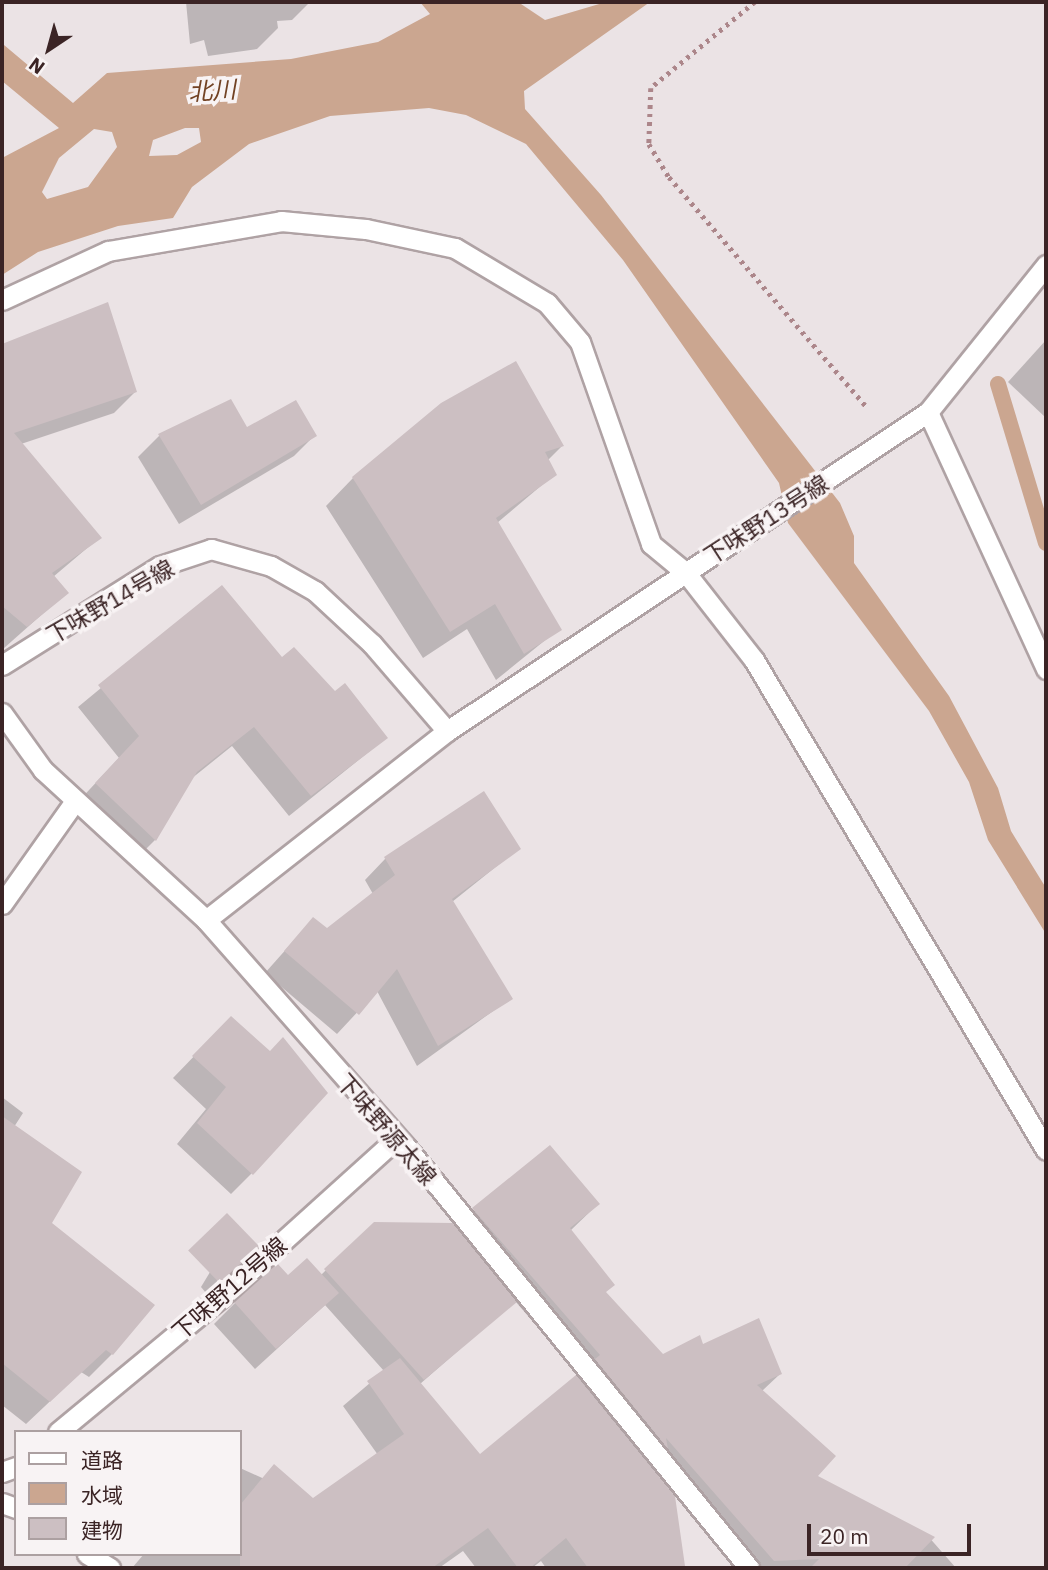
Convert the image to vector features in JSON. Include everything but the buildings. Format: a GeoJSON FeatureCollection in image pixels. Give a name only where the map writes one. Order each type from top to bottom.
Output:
{"type":"FeatureCollection","features":[{"type":"Feature","properties":{"kind":"street"},"geometry":{"type":"LineString","coordinates":[[2,300],[108,251],[281,221],[366,229],[455,248],[547,303],[580,342],[651,544],[686,573],[754,660],[1046,1150]]}},
{"type":"Feature","properties":{"kind":"street","name":"下味野13号線"},"geometry":{"type":"LineString","coordinates":[[206,920],[447,731],[928,412],[1046,265]]}},
{"type":"Feature","properties":{"kind":"street"},"geometry":{"type":"LineString","coordinates":[[928,412],[1046,669]]}},
{"type":"Feature","properties":{"kind":"street","name":"下味野14号線"},"geometry":{"type":"LineString","coordinates":[[2,665],[160,566],[211,549],[271,566],[315,591],[372,644],[447,731]]}},
{"type":"Feature","properties":{"kind":"street","name":"下味野源太線"},"geometry":{"type":"LineString","coordinates":[[2,713],[75,801],[206,920],[395,1140],[749,1568]]}},
{"type":"Feature","properties":{"kind":"street"},"geometry":{"type":"LineString","coordinates":[[2,904],[75,801]]}},
{"type":"Feature","properties":{"kind":"street","name":"下味野12号線"},"geometry":{"type":"LineString","coordinates":[[60,1430],[221,1297],[395,1140]]}},
{"type":"Feature","properties":{"kind":"street"},"geometry":{"type":"LineString","coordinates":[[90,1556],[110,1568]]}},
{"type":"Feature","properties":{"kind":"path"},"geometry":{"type":"LineString","coordinates":[[755,2],[651,88],[649,144],[669,177],[893,436]]}},
{"type":"Feature","properties":{"kind":"water","name":"北川"},"geometry":{"type":"Polygon","coordinates":[[[420,2],[518,2],[545,20],[606,2],[650,2],[524,91],[525,109],[601,195],[840,503],[854,536],[854,563],[949,696],[998,788],[1011,831],[1046,888],[1046,934],[988,840],[969,782],[929,711],[788,523],[779,483],[623,260],[526,144],[466,115],[429,108],[330,116],[249,144],[192,187],[173,218],[118,226],[38,252],[2,275],[2,158],[59,128],[2,81],[4,45],[73,103],[107,73],[291,59],[378,42],[430,14],[420,2]],[[185,128],[153,140],[149,156],[177,155],[201,142],[199,128],[185,128]],[[94,129],[59,158],[42,192],[47,199],[88,187],[117,147],[112,132],[94,129]]]}},
{"type":"Feature","properties":{"kind":"waterway"},"geometry":{"type":"LineString","coordinates":[[998,384],[1046,543]]}}]}
